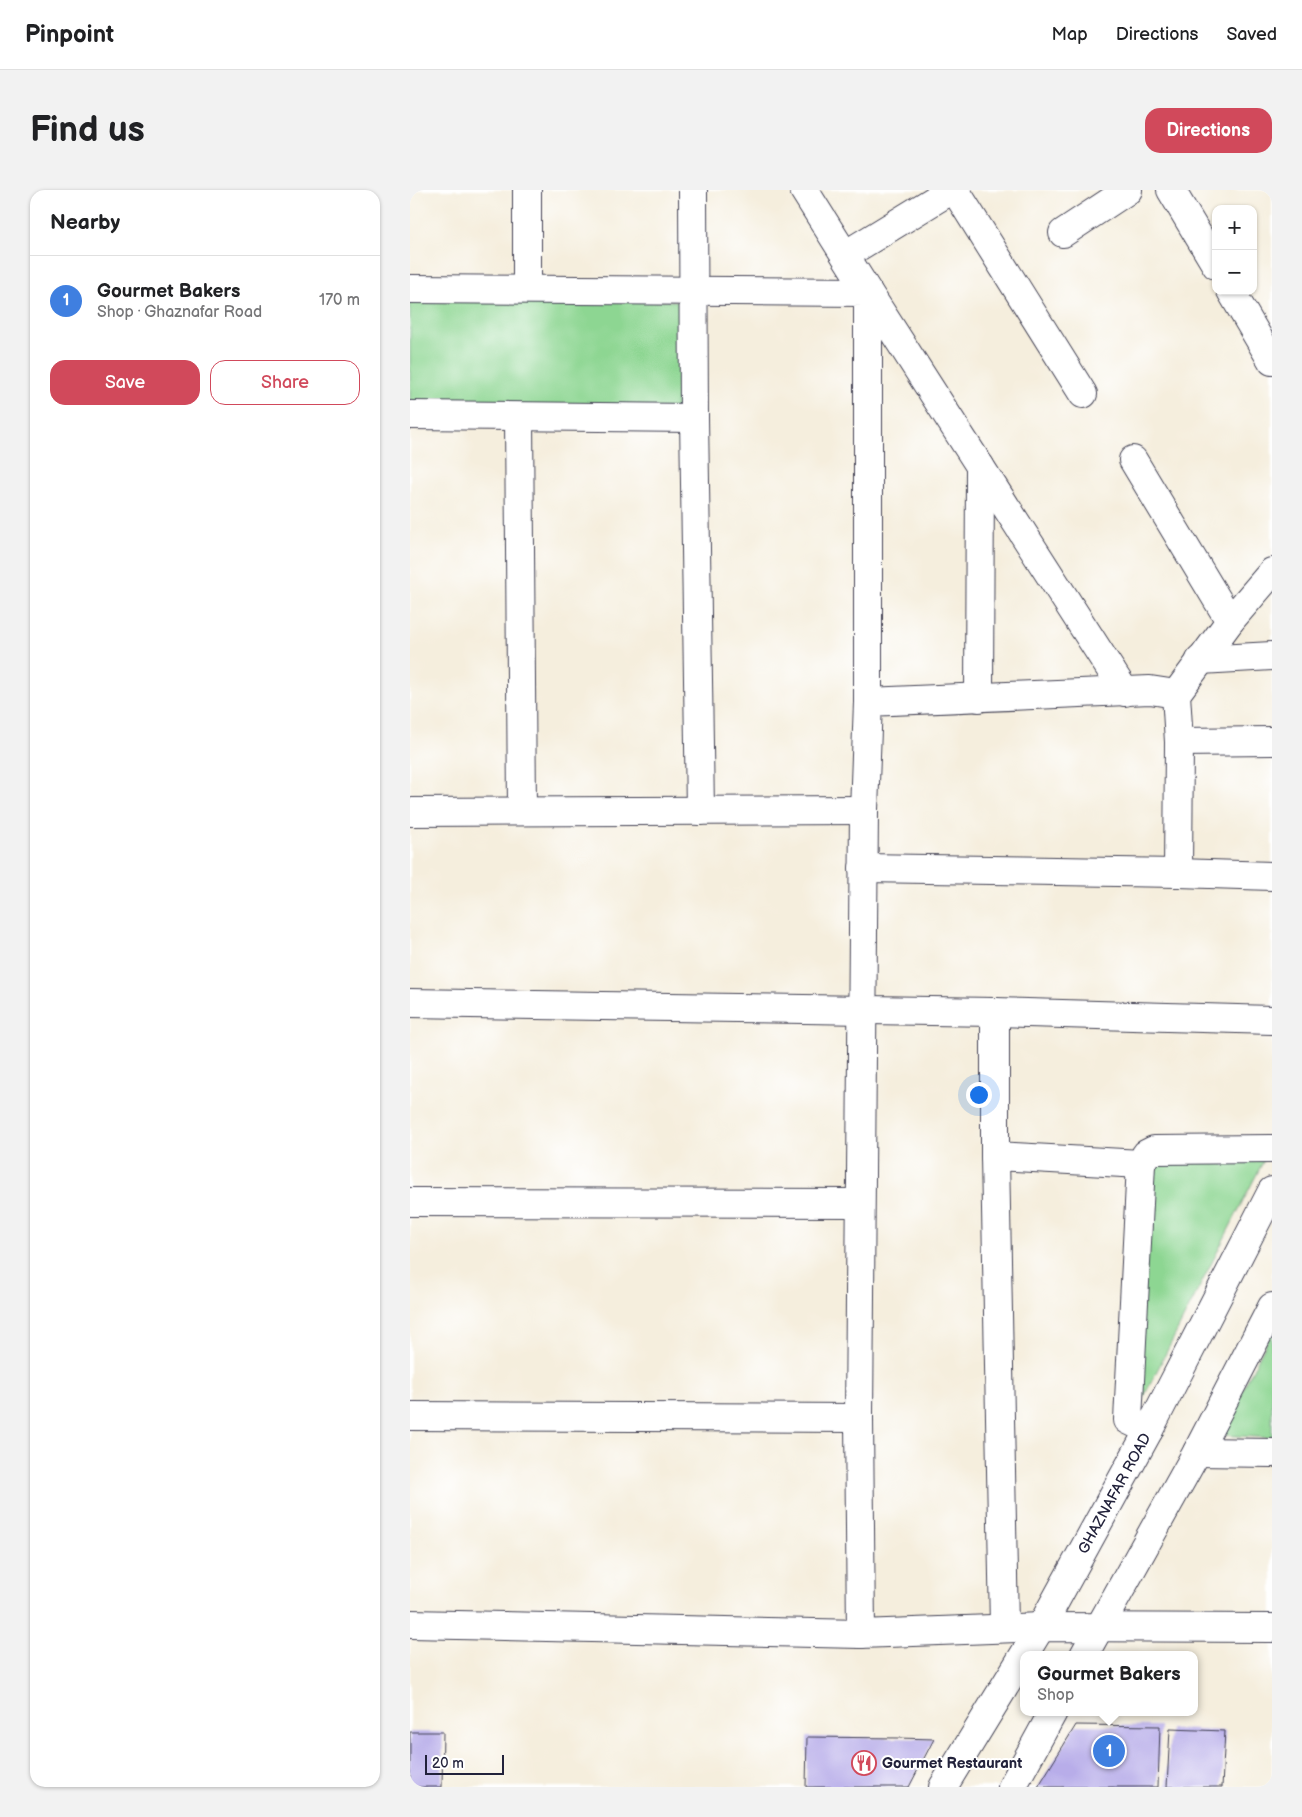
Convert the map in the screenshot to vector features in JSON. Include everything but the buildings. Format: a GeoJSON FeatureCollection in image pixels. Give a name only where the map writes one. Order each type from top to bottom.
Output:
{"type":"FeatureCollection","features":[{"type":"Feature","properties":{"kind":"street"},"geometry":{"type":"LineString","coordinates":[[527,190],[527,289]]}},
{"type":"Feature","properties":{"kind":"street"},"geometry":{"type":"LineString","coordinates":[[694,190],[694,418],[700,811]]}},
{"type":"Feature","properties":{"kind":"street"},"geometry":{"type":"LineString","coordinates":[[804,190],[1125,692]]}},
{"type":"Feature","properties":{"kind":"street"},"geometry":{"type":"LineString","coordinates":[[844,255],[953,190],[1083,394]]}},
{"type":"Feature","properties":{"kind":"street"},"geometry":{"type":"LineString","coordinates":[[1063,233],[1128,190]]}},
{"type":"Feature","properties":{"kind":"street"},"geometry":{"type":"LineString","coordinates":[[1172,190],[1212,258]]}},
{"type":"Feature","properties":{"kind":"street"},"geometry":{"type":"LineString","coordinates":[[410,289],[868,292]]}},
{"type":"Feature","properties":{"kind":"street"},"geometry":{"type":"LineString","coordinates":[[861,1634],[860,1203],[863,868],[868,702],[868,292]]}},
{"type":"Feature","properties":{"kind":"street"},"geometry":{"type":"LineString","coordinates":[[1233,295],[1272,361]]}},
{"type":"Feature","properties":{"kind":"street"},"geometry":{"type":"LineString","coordinates":[[410,415],[694,418]]}},
{"type":"Feature","properties":{"kind":"street"},"geometry":{"type":"LineString","coordinates":[[519,417],[522,811]]}},
{"type":"Feature","properties":{"kind":"street"},"geometry":{"type":"LineString","coordinates":[[1133,460],[1230,621]]}},
{"type":"Feature","properties":{"kind":"street"},"geometry":{"type":"LineString","coordinates":[[978,698],[980,466]]}},
{"type":"Feature","properties":{"kind":"street"},"geometry":{"type":"LineString","coordinates":[[1178,872],[1179,742],[1176,694],[1230,621],[1272,572]]}},
{"type":"Feature","properties":{"kind":"street"},"geometry":{"type":"LineString","coordinates":[[1200,660],[1272,656]]}},
{"type":"Feature","properties":{"kind":"street"},"geometry":{"type":"LineString","coordinates":[[868,702],[1150,690],[1176,694]]}},
{"type":"Feature","properties":{"kind":"street"},"geometry":{"type":"LineString","coordinates":[[1179,742],[1272,741]]}},
{"type":"Feature","properties":{"kind":"street"},"geometry":{"type":"LineString","coordinates":[[410,812],[864,810]]}},
{"type":"Feature","properties":{"kind":"street"},"geometry":{"type":"LineString","coordinates":[[863,868],[1178,872],[1272,876]]}},
{"type":"Feature","properties":{"kind":"street"},"geometry":{"type":"LineString","coordinates":[[410,1003],[862,1009],[1272,1020]]}},
{"type":"Feature","properties":{"kind":"street"},"geometry":{"type":"LineString","coordinates":[[995,1012],[995,1156],[1004,1627]]}},
{"type":"Feature","properties":{"kind":"street"},"geometry":{"type":"LineString","coordinates":[[1149,1430],[1128,1420],[1141,1164],[1146,1154],[1154,1150],[1272,1149]]}},
{"type":"Feature","properties":{"kind":"street"},"geometry":{"type":"LineString","coordinates":[[995,1156],[1141,1164]]}},
{"type":"Feature","properties":{"kind":"street","name":"GHAZNAFAR ROAD"},"geometry":{"type":"LineString","coordinates":[[1026,1651],[1149,1430],[1272,1191]]}},
{"type":"Feature","properties":{"kind":"street"},"geometry":{"type":"LineString","coordinates":[[410,1202],[860,1203]]}},
{"type":"Feature","properties":{"kind":"street"},"geometry":{"type":"LineString","coordinates":[[1086,1651],[1197,1452],[1272,1307]]}},
{"type":"Feature","properties":{"kind":"street"},"geometry":{"type":"LineString","coordinates":[[410,1416],[859,1418]]}},
{"type":"Feature","properties":{"kind":"street"},"geometry":{"type":"LineString","coordinates":[[1197,1452],[1272,1453]]}},
{"type":"Feature","properties":{"kind":"street"},"geometry":{"type":"LineString","coordinates":[[410,1624],[861,1634],[1004,1627],[1272,1628]]}},
{"type":"Feature","properties":{"kind":"street","name":"GHAZNAFAR ROAD"},"geometry":{"type":"LineString","coordinates":[[943,1787],[1020,1661]]}},
{"type":"Feature","properties":{"kind":"street"},"geometry":{"type":"LineString","coordinates":[[1012,1787],[1051,1716]]}},
{"type":"Feature","properties":{"kind":"green space"},"geometry":{"type":"Polygon","coordinates":[[[410,300],[684,301],[684,410],[410,408],[410,300]]]}},
{"type":"Feature","properties":{"kind":"green space"},"geometry":{"type":"Polygon","coordinates":[[[1267,1154],[1133,1418],[1153,1158],[1267,1154]]]}},
{"type":"Feature","properties":{"kind":"green space"},"geometry":{"type":"Polygon","coordinates":[[[1272,1331],[1272,1438],[1220,1435],[1272,1331]]]}},
{"type":"Feature","properties":{"kind":"place","name":"Gourmet Bakers"},"geometry":{"type":"Point","coordinates":[1109,1751]}},
{"type":"Feature","properties":{"kind":"place","name":"Gourmet Restaurant"},"geometry":{"type":"Point","coordinates":[864,1763]}}]}
